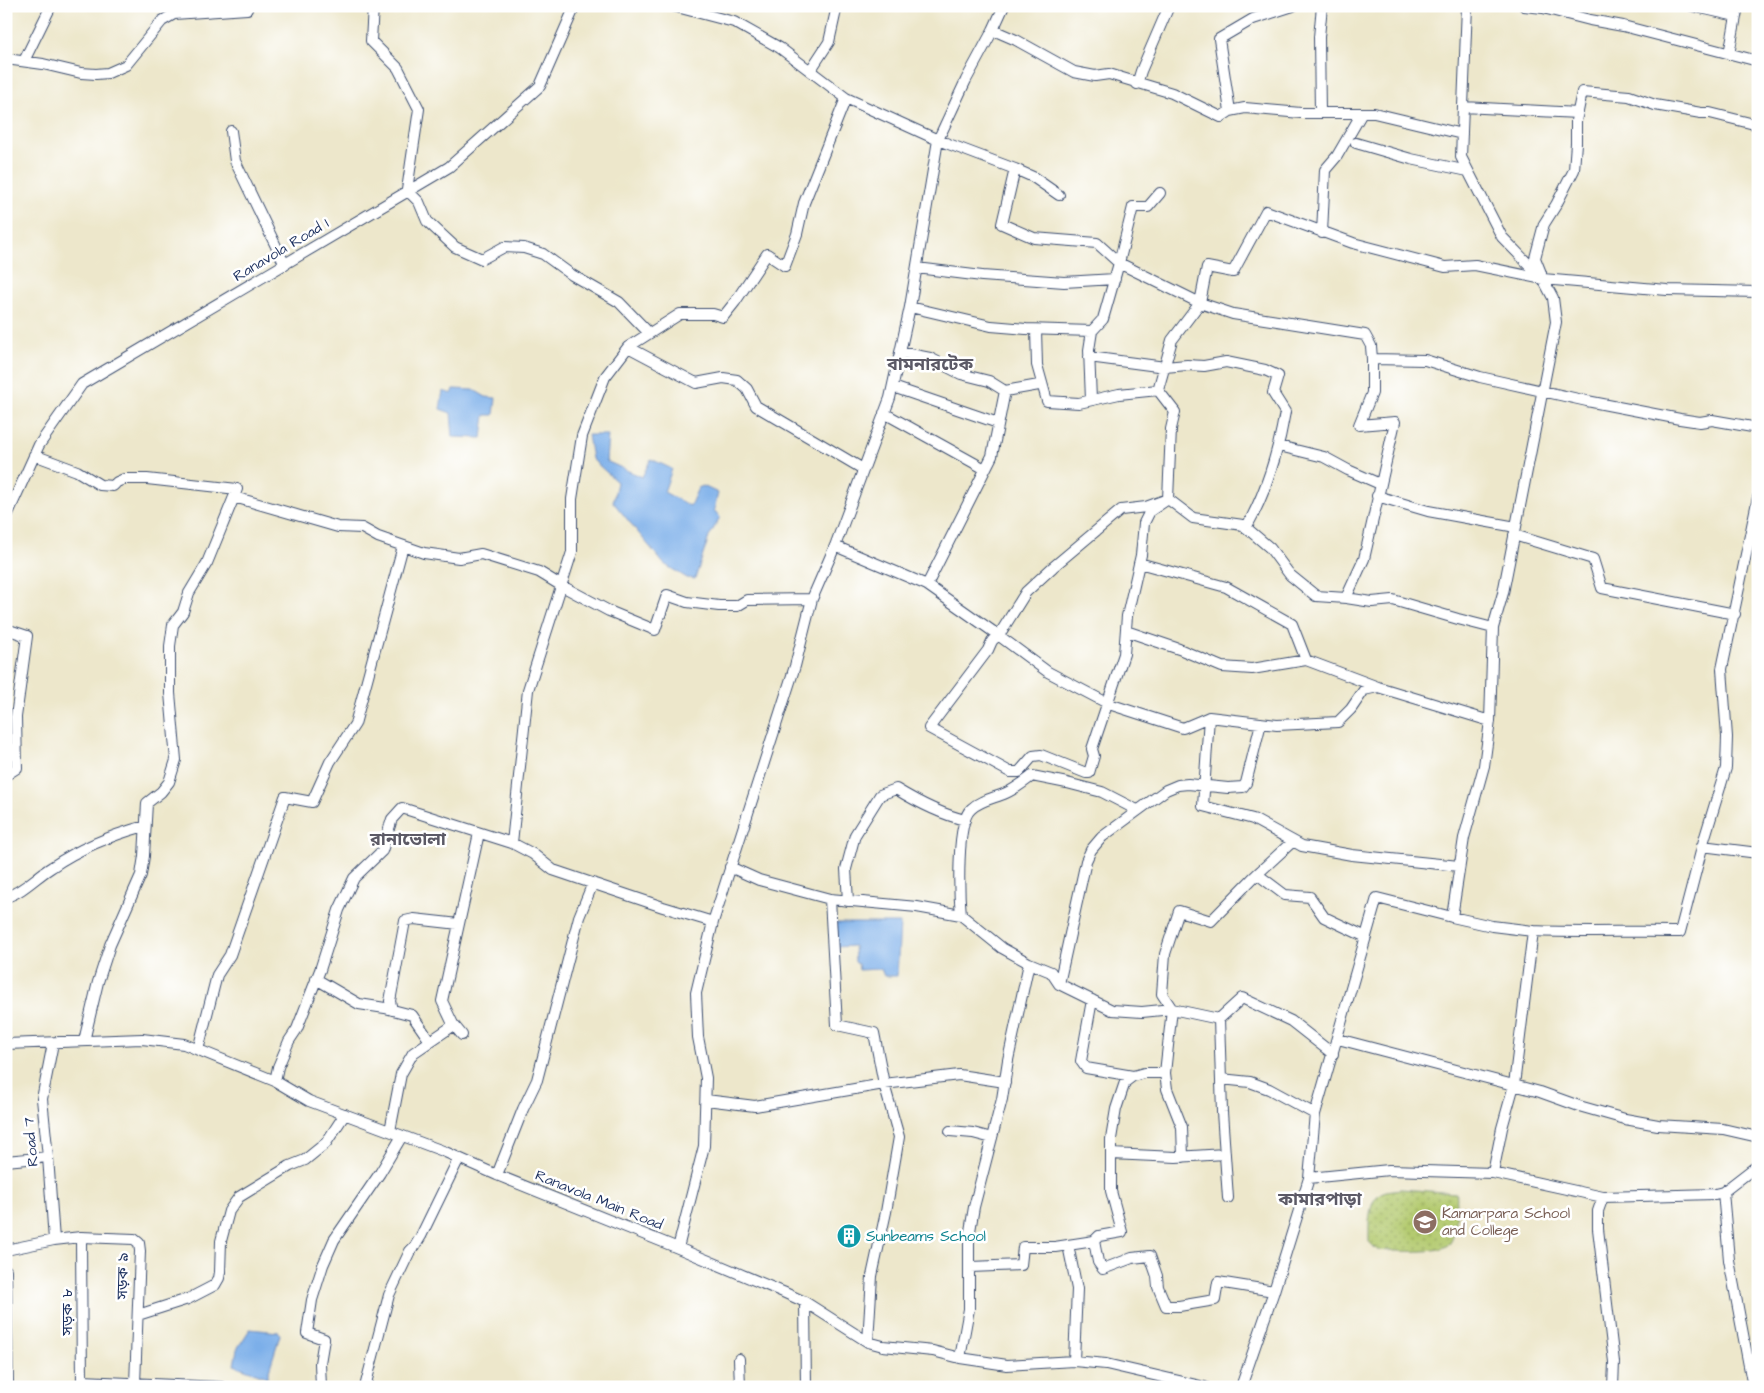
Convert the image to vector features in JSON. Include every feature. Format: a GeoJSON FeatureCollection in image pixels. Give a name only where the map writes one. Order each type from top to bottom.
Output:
{"type":"FeatureCollection","features":[{"type":"Feature","properties":{"kind":"street"},"geometry":{"type":"LineString","coordinates":[[24,61],[51,6]]}},
{"type":"Feature","properties":{"kind":"street"},"geometry":{"type":"LineString","coordinates":[[6,58],[81,73],[96,74],[108,72],[126,65],[162,21],[174,14],[247,9],[248,6]]}},
{"type":"Feature","properties":{"kind":"street"},"geometry":{"type":"LineString","coordinates":[[373,6],[371,41],[398,68],[418,109],[407,190],[419,202],[427,221],[455,247],[482,259],[504,247],[524,248],[543,254],[572,275],[619,302],[649,333]]}},
{"type":"Feature","properties":{"kind":"street","name":"Ranavola Road 1"},"geometry":{"type":"LineString","coordinates":[[6,518],[34,455],[82,384],[286,265],[407,190],[450,167],[540,86],[575,6]]}},
{"type":"Feature","properties":{"kind":"street"},"geometry":{"type":"LineString","coordinates":[[673,6],[734,22],[780,48],[846,98],[938,140],[1033,177],[1059,195]]}},
{"type":"Feature","properties":{"kind":"street"},"geometry":{"type":"LineString","coordinates":[[810,71],[829,42],[837,6]]}},
{"type":"Feature","properties":{"kind":"street"},"geometry":{"type":"LineString","coordinates":[[678,1248],[704,1146],[706,1078],[698,1037],[696,994],[713,922],[795,666],[812,599],[835,546],[893,388],[910,307],[938,140],[1004,6]]}},
{"type":"Feature","properties":{"kind":"street"},"geometry":{"type":"LineString","coordinates":[[1137,84],[1169,6]]}},
{"type":"Feature","properties":{"kind":"street"},"geometry":{"type":"LineString","coordinates":[[1230,111],[1219,39],[1253,20],[1292,6]]}},
{"type":"Feature","properties":{"kind":"street"},"geometry":{"type":"LineString","coordinates":[[1320,113],[1319,37],[1322,6]]}},
{"type":"Feature","properties":{"kind":"street"},"geometry":{"type":"LineString","coordinates":[[1467,6],[1461,157],[1502,237],[1543,279]]}},
{"type":"Feature","properties":{"kind":"street"},"geometry":{"type":"LineString","coordinates":[[1524,6],[1543,8],[1590,20],[1624,26],[1758,61]]}},
{"type":"Feature","properties":{"kind":"street"},"geometry":{"type":"LineString","coordinates":[[1692,6],[1737,11],[1729,54]]}},
{"type":"Feature","properties":{"kind":"street"},"geometry":{"type":"LineString","coordinates":[[993,30],[1016,40],[1074,72],[1094,76],[1108,74],[1172,93],[1221,117],[1230,111],[1244,108],[1300,113],[1374,113],[1462,134]]}},
{"type":"Feature","properties":{"kind":"street"},"geometry":{"type":"LineString","coordinates":[[1452,917],[1464,838],[1484,766],[1490,721],[1493,628],[1503,593],[1556,322],[1552,298],[1535,258],[1544,224],[1556,206],[1574,170],[1578,113],[1582,92],[1629,96],[1655,105],[1710,113],[1758,125]]}},
{"type":"Feature","properties":{"kind":"street"},"geometry":{"type":"LineString","coordinates":[[512,843],[528,690],[572,552],[572,499],[582,436],[605,377],[628,347],[680,314],[713,314],[723,317],[766,254],[785,266],[797,234],[804,203],[846,98]]}},
{"type":"Feature","properties":{"kind":"street"},"geometry":{"type":"LineString","coordinates":[[1463,107],[1578,113]]}},
{"type":"Feature","properties":{"kind":"street"},"geometry":{"type":"LineString","coordinates":[[1322,232],[1325,170],[1338,156],[1362,114]]}},
{"type":"Feature","properties":{"kind":"street"},"geometry":{"type":"LineString","coordinates":[[231,131],[235,161],[286,265]]}},
{"type":"Feature","properties":{"kind":"street"},"geometry":{"type":"LineString","coordinates":[[1356,143],[1411,159],[1468,171]]}},
{"type":"Feature","properties":{"kind":"street"},"geometry":{"type":"LineString","coordinates":[[1015,169],[1002,224],[1034,238],[1097,243],[1119,262],[1200,303],[1233,314],[1365,335],[1371,346],[1372,393],[1358,425],[1395,422],[1364,559],[1346,598]]}},
{"type":"Feature","properties":{"kind":"street"},"geometry":{"type":"LineString","coordinates":[[1091,400],[1089,357],[1092,331],[1103,319],[1133,207],[1148,207],[1160,193]]}},
{"type":"Feature","properties":{"kind":"street"},"geometry":{"type":"LineString","coordinates":[[1158,390],[1172,340],[1200,303],[1207,267],[1233,272],[1266,211],[1353,243],[1445,267],[1475,265],[1543,279],[1667,290],[1758,292]]}},
{"type":"Feature","properties":{"kind":"street"},"geometry":{"type":"LineString","coordinates":[[917,268],[982,276],[1064,282],[1114,279]]}},
{"type":"Feature","properties":{"kind":"street"},"geometry":{"type":"LineString","coordinates":[[910,307],[991,326],[1036,330],[1092,331]]}},
{"type":"Feature","properties":{"kind":"street"},"geometry":{"type":"LineString","coordinates":[[1036,330],[1037,364],[1047,401],[1079,403],[1119,394],[1158,390]]}},
{"type":"Feature","properties":{"kind":"street"},"geometry":{"type":"LineString","coordinates":[[628,347],[696,383],[723,378],[737,380],[747,389],[756,406],[863,469]]}},
{"type":"Feature","properties":{"kind":"street"},"geometry":{"type":"LineString","coordinates":[[900,352],[930,358],[961,374],[989,381],[1005,391],[1039,385]]}},
{"type":"Feature","properties":{"kind":"street"},"geometry":{"type":"LineString","coordinates":[[1089,357],[1165,367],[1204,366],[1226,362],[1265,370],[1278,376],[1273,394],[1285,412],[1279,446],[1260,504],[1246,528]]}},
{"type":"Feature","properties":{"kind":"street"},"geometry":{"type":"LineString","coordinates":[[1372,359],[1425,360],[1480,378],[1680,419],[1700,422],[1712,420],[1758,428]]}},
{"type":"Feature","properties":{"kind":"street"},"geometry":{"type":"LineString","coordinates":[[893,388],[998,423]]}},
{"type":"Feature","properties":{"kind":"street"},"geometry":{"type":"LineString","coordinates":[[1158,390],[1175,412],[1171,429],[1168,499],[1162,505],[1150,511],[1144,522],[1139,563],[1128,616],[1124,654],[1109,704],[1092,749],[1094,756],[1090,772],[1088,773],[1041,755],[1033,756],[1019,772],[1010,772],[929,728],[988,650],[992,641],[998,635],[1026,592],[1121,510],[1146,507],[1168,499]]}},
{"type":"Feature","properties":{"kind":"street"},"geometry":{"type":"LineString","coordinates":[[927,585],[992,456],[1005,391]]}},
{"type":"Feature","properties":{"kind":"street"},"geometry":{"type":"LineString","coordinates":[[884,414],[985,469]]}},
{"type":"Feature","properties":{"kind":"street"},"geometry":{"type":"LineString","coordinates":[[1279,446],[1324,457],[1380,484]]}},
{"type":"Feature","properties":{"kind":"street"},"geometry":{"type":"LineString","coordinates":[[34,455],[77,471],[100,485],[113,486],[124,479],[147,479],[237,489],[207,563],[189,593],[183,612],[173,625],[170,646],[170,693],[176,760],[169,782],[161,792],[146,803],[144,856],[141,875],[110,945],[98,982],[84,1041]]}},
{"type":"Feature","properties":{"kind":"street"},"geometry":{"type":"LineString","coordinates":[[1377,496],[1428,511],[1515,531],[1593,559],[1602,588],[1735,614]]}},
{"type":"Feature","properties":{"kind":"street"},"geometry":{"type":"LineString","coordinates":[[234,497],[338,527],[362,528],[378,537],[424,553],[459,558],[481,554],[539,572],[609,611],[655,630],[668,595],[687,602],[719,606],[737,606],[747,600],[812,599]]}},
{"type":"Feature","properties":{"kind":"street"},"geometry":{"type":"LineString","coordinates":[[1241,1387],[1309,1178],[1315,1114],[1377,898],[1492,926],[1534,932],[1680,932],[1702,846],[1726,768],[1727,737],[1722,669],[1758,497]]}},
{"type":"Feature","properties":{"kind":"street"},"geometry":{"type":"LineString","coordinates":[[1168,499],[1193,518],[1243,525],[1270,548],[1290,575],[1316,596],[1372,602],[1393,600],[1493,628]]}},
{"type":"Feature","properties":{"kind":"street"},"geometry":{"type":"LineString","coordinates":[[198,1050],[217,975],[230,954],[285,797],[312,802],[330,762],[355,724],[403,546]]}},
{"type":"Feature","properties":{"kind":"street"},"geometry":{"type":"LineString","coordinates":[[835,546],[927,585],[1048,672],[1109,704],[1183,728],[1209,717],[1276,724],[1338,722],[1351,709],[1364,690],[1378,687]]}},
{"type":"Feature","properties":{"kind":"street"},"geometry":{"type":"LineString","coordinates":[[1139,563],[1226,587],[1292,624],[1306,660]]}},
{"type":"Feature","properties":{"kind":"street"},"geometry":{"type":"LineString","coordinates":[[6,629],[27,636],[16,717],[18,768],[6,775]]}},
{"type":"Feature","properties":{"kind":"street"},"geometry":{"type":"LineString","coordinates":[[1126,631],[1179,649],[1222,667],[1252,669],[1306,660],[1378,687],[1490,721]]}},
{"type":"Feature","properties":{"kind":"street"},"geometry":{"type":"LineString","coordinates":[[1209,717],[1202,806],[1252,819],[1302,846],[1352,856],[1459,866]]}},
{"type":"Feature","properties":{"kind":"street"},"geometry":{"type":"LineString","coordinates":[[1059,984],[1090,850],[1102,837],[1137,810],[1166,790],[1178,785],[1243,787],[1246,783],[1261,723]]}},
{"type":"Feature","properties":{"kind":"street"},"geometry":{"type":"LineString","coordinates":[[961,915],[959,882],[962,833],[965,820],[971,809],[989,798],[1006,793],[1032,776],[1102,792],[1137,810]]}},
{"type":"Feature","properties":{"kind":"street"},"geometry":{"type":"LineString","coordinates":[[848,901],[846,869],[855,835],[880,795],[896,789],[943,815],[965,820]]}},
{"type":"Feature","properties":{"kind":"street"},"geometry":{"type":"LineString","coordinates":[[275,1080],[278,1067],[316,979],[339,910],[354,878],[382,851],[392,819],[402,808],[512,843],[533,854],[553,870],[663,908],[713,922]]}},
{"type":"Feature","properties":{"kind":"street"},"geometry":{"type":"LineString","coordinates":[[6,897],[15,894],[52,866],[87,846],[145,826]]}},
{"type":"Feature","properties":{"kind":"street"},"geometry":{"type":"LineString","coordinates":[[462,1036],[442,1001],[479,833]]}},
{"type":"Feature","properties":{"kind":"street"},"geometry":{"type":"LineString","coordinates":[[1183,1157],[1182,1128],[1167,1089],[1165,1073],[1172,1008],[1162,994],[1165,954],[1179,911],[1211,921],[1257,874],[1293,841]]}},
{"type":"Feature","properties":{"kind":"street"},"geometry":{"type":"LineString","coordinates":[[1702,846],[1758,853]]}},
{"type":"Feature","properties":{"kind":"street"},"geometry":{"type":"LineString","coordinates":[[730,867],[759,880],[830,899],[918,907],[961,915],[1002,948],[1029,963],[1051,972],[1059,984],[1112,1010],[1142,1012],[1172,1008],[1219,1020]]}},
{"type":"Feature","properties":{"kind":"street"},"geometry":{"type":"LineString","coordinates":[[1257,874],[1285,895],[1310,897],[1324,917],[1366,937]]}},
{"type":"Feature","properties":{"kind":"street"},"geometry":{"type":"LineString","coordinates":[[497,1176],[523,1109],[537,1080],[578,917],[593,883]]}},
{"type":"Feature","properties":{"kind":"street"},"geometry":{"type":"LineString","coordinates":[[830,899],[837,1025],[874,1033],[884,1084],[899,1137],[886,1212],[872,1276],[868,1342]]}},
{"type":"Feature","properties":{"kind":"street"},"geometry":{"type":"LineString","coordinates":[[392,1010],[390,1001],[405,921],[414,918],[459,924]]}},
{"type":"Feature","properties":{"kind":"street"},"geometry":{"type":"LineString","coordinates":[[1493,1173],[1502,1128],[1514,1085],[1534,932]]}},
{"type":"Feature","properties":{"kind":"street"},"geometry":{"type":"LineString","coordinates":[[960,1358],[969,1309],[969,1237],[974,1207],[1002,1100],[1029,963]]}},
{"type":"Feature","properties":{"kind":"street"},"geometry":{"type":"LineString","coordinates":[[316,979],[359,1004],[412,1016],[430,1041]]}},
{"type":"Feature","properties":{"kind":"street"},"geometry":{"type":"LineString","coordinates":[[1228,1198],[1219,1020],[1242,998],[1292,1022],[1333,1054]]}},
{"type":"Feature","properties":{"kind":"street"},"geometry":{"type":"LineString","coordinates":[[1092,1000],[1081,1060],[1086,1068],[1133,1076]]}},
{"type":"Feature","properties":{"kind":"street"},"geometry":{"type":"LineString","coordinates":[[390,1131],[401,1074],[413,1053],[454,1025]]}},
{"type":"Feature","properties":{"kind":"street","name":"Ranavola Main Road"},"geometry":{"type":"LineString","coordinates":[[6,1044],[142,1039],[184,1044],[275,1080],[309,1101],[459,1158],[497,1176],[678,1248],[805,1302],[868,1342],[883,1346],[933,1350],[960,1358],[1007,1365],[1074,1361],[1106,1364],[1182,1384],[1205,1387]]}},
{"type":"Feature","properties":{"kind":"street"},"geometry":{"type":"LineString","coordinates":[[1338,1039],[1540,1092],[1579,1106],[1625,1118],[1658,1125],[1724,1129],[1758,1137]]}},
{"type":"Feature","properties":{"kind":"street","name":"Road 7"},"geometry":{"type":"LineString","coordinates":[[53,1042],[42,1092],[54,1240]]}},
{"type":"Feature","properties":{"kind":"street"},"geometry":{"type":"LineString","coordinates":[[970,1268],[1021,1265],[1023,1247],[1055,1247],[1094,1241],[1098,1236],[1122,1232],[1111,1191],[1111,1139],[1116,1109],[1125,1082],[1133,1076],[1144,1073],[1165,1073]]}},
{"type":"Feature","properties":{"kind":"street"},"geometry":{"type":"LineString","coordinates":[[706,1100],[755,1106],[884,1084],[959,1075],[1005,1082]]}},
{"type":"Feature","properties":{"kind":"street"},"geometry":{"type":"LineString","coordinates":[[1221,1078],[1250,1082],[1269,1089],[1315,1114]]}},
{"type":"Feature","properties":{"kind":"street"},"geometry":{"type":"LineString","coordinates":[[138,1315],[188,1298],[214,1285],[219,1278],[223,1233],[229,1212],[239,1197],[290,1166],[305,1160],[326,1143],[345,1114]]}},
{"type":"Feature","properties":{"kind":"street"},"geometry":{"type":"LineString","coordinates":[[950,1131],[979,1134],[992,1138]]}},
{"type":"Feature","properties":{"kind":"street"},"geometry":{"type":"LineString","coordinates":[[320,1387],[320,1363],[324,1339],[307,1333],[307,1328],[312,1300],[322,1266],[334,1240],[380,1173],[402,1136]]}},
{"type":"Feature","properties":{"kind":"street"},"geometry":{"type":"LineString","coordinates":[[1112,1154],[1183,1157],[1225,1154]]}},
{"type":"Feature","properties":{"kind":"street"},"geometry":{"type":"LineString","coordinates":[[6,1161],[48,1157]]}},
{"type":"Feature","properties":{"kind":"street"},"geometry":{"type":"LineString","coordinates":[[365,1387],[389,1295],[410,1251],[421,1236],[459,1158]]}},
{"type":"Feature","properties":{"kind":"street"},"geometry":{"type":"LineString","coordinates":[[1309,1178],[1389,1170],[1493,1173],[1603,1197],[1715,1194],[1723,1192],[1758,1165]]}},
{"type":"Feature","properties":{"kind":"street"},"geometry":{"type":"LineString","coordinates":[[1723,1192],[1729,1260],[1753,1387]]}},
{"type":"Feature","properties":{"kind":"street"},"geometry":{"type":"LineString","coordinates":[[1603,1197],[1598,1212],[1598,1229],[1614,1362],[1613,1387]]}},
{"type":"Feature","properties":{"kind":"street","name":"সড়ক ৯"},"geometry":{"type":"LineString","coordinates":[[6,1250],[54,1240],[81,1237],[134,1239],[138,1243],[140,1251],[135,1384]]}},
{"type":"Feature","properties":{"kind":"street","name":"সড়ক ৮"},"geometry":{"type":"LineString","coordinates":[[81,1237],[82,1384]]}},
{"type":"Feature","properties":{"kind":"street"},"geometry":{"type":"LineString","coordinates":[[1094,1241],[1098,1262],[1103,1269],[1132,1258],[1150,1256],[1157,1276],[1158,1287],[1166,1306],[1179,1306],[1215,1300],[1218,1282],[1274,1290]]}},
{"type":"Feature","properties":{"kind":"street"},"geometry":{"type":"LineString","coordinates":[[1068,1245],[1077,1289],[1074,1361]]}},
{"type":"Feature","properties":{"kind":"street"},"geometry":{"type":"LineString","coordinates":[[6,1270],[8,1387]]}},
{"type":"Feature","properties":{"kind":"street"},"geometry":{"type":"LineString","coordinates":[[805,1302],[806,1387]]}},
{"type":"Feature","properties":{"kind":"street"},"geometry":{"type":"LineString","coordinates":[[739,1359],[740,1387]]}},
{"type":"Feature","properties":{"kind":"street"},"geometry":{"type":"LineString","coordinates":[[82,1384],[222,1387]]}},
{"type":"Feature","properties":{"kind":"green space"},"geometry":{"type":"Polygon","coordinates":[[[1401,1189],[1456,1193],[1457,1213],[1455,1229],[1453,1237],[1447,1246],[1441,1249],[1424,1251],[1393,1251],[1377,1250],[1369,1242],[1370,1215],[1376,1197],[1383,1192],[1401,1189]]]}},
{"type":"Feature","properties":{"kind":"water"},"geometry":{"type":"Polygon","coordinates":[[[454,389],[474,390],[486,397],[496,398],[494,415],[485,415],[482,438],[453,437],[451,413],[440,409],[443,391],[452,394],[454,389]]]}},
{"type":"Feature","properties":{"kind":"water"},"geometry":{"type":"Polygon","coordinates":[[[588,435],[608,435],[606,461],[642,477],[651,459],[672,469],[664,492],[690,506],[698,488],[703,486],[718,493],[714,510],[720,517],[709,537],[695,579],[687,578],[664,564],[613,502],[617,482],[592,459],[588,435]]]}},
{"type":"Feature","properties":{"kind":"water"},"geometry":{"type":"Polygon","coordinates":[[[832,923],[900,923],[897,976],[884,976],[881,969],[859,970],[858,964],[855,962],[854,946],[833,947],[832,923]]]}},
{"type":"Feature","properties":{"kind":"water"},"geometry":{"type":"Polygon","coordinates":[[[250,1329],[279,1332],[280,1335],[267,1377],[234,1365],[237,1349],[250,1329]]]}},
{"type":"Feature","properties":{"kind":"place","name":"Kamarpara School and College"},"geometry":{"type":"Point","coordinates":[1425,1222]}},
{"type":"Feature","properties":{"kind":"place","name":"Sunbeams School"},"geometry":{"type":"Point","coordinates":[849,1236]}},
{"type":"Feature","properties":{"kind":"district","name":"বামনারটেক"},"geometry":{"type":"Point","coordinates":[930,364]}},
{"type":"Feature","properties":{"kind":"district","name":"রানাভোলা"},"geometry":{"type":"Point","coordinates":[408,839]}},
{"type":"Feature","properties":{"kind":"district","name":"কামারপাড়া"},"geometry":{"type":"Point","coordinates":[1320,1199]}}]}
